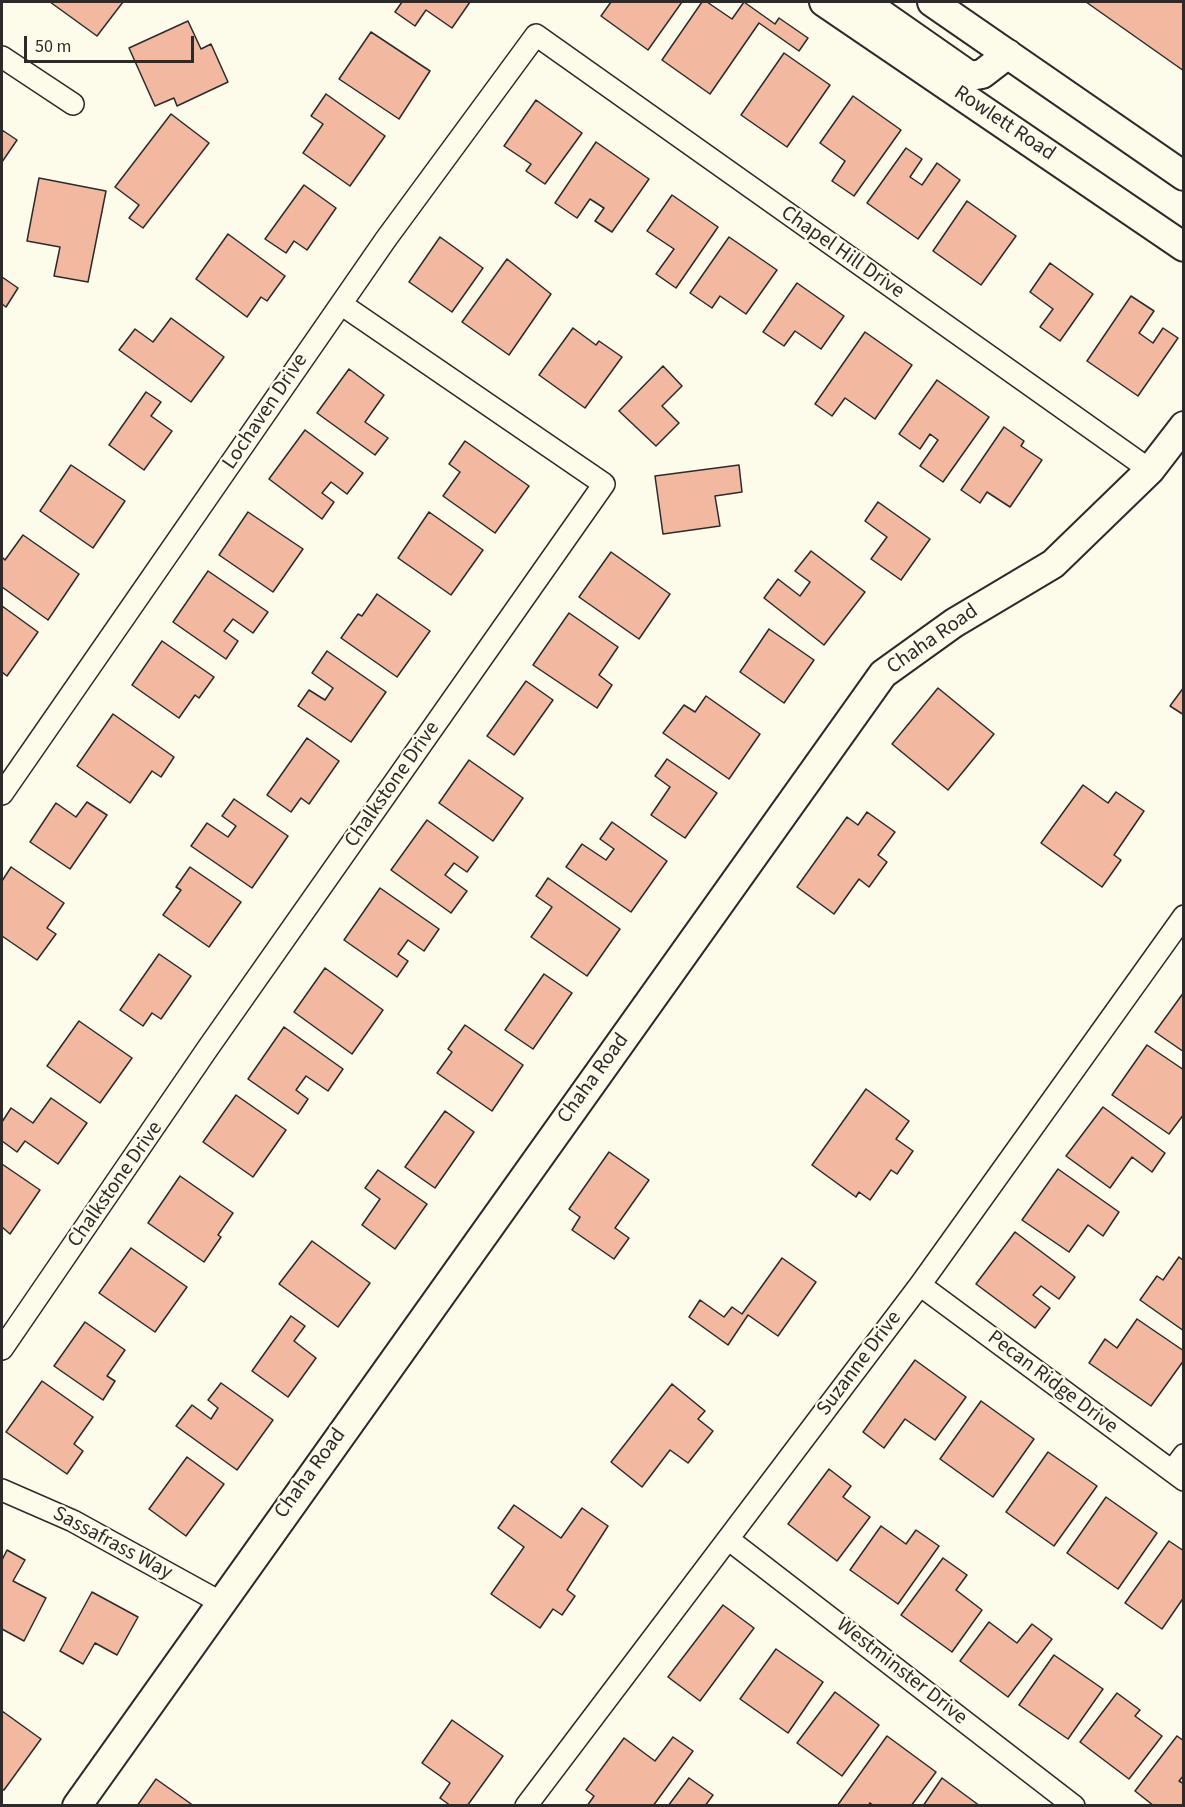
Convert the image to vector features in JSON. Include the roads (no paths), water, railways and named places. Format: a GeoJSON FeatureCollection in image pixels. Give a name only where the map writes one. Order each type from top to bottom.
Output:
{"type":"FeatureCollection","features":[{"type":"Feature","properties":{"kind":"street","name":"Rowlett Road"},"geometry":{"type":"LineString","coordinates":[[824,2],[1184,247]]}},
{"type":"Feature","properties":{"kind":"street"},"geometry":{"type":"LineString","coordinates":[[864,2],[970,76],[982,74],[1008,54]]}},
{"type":"Feature","properties":{"kind":"street"},"geometry":{"type":"LineString","coordinates":[[932,2],[1184,176]]}},
{"type":"Feature","properties":{"kind":"street","name":"Lochaven Drive"},"geometry":{"type":"LineString","coordinates":[[2,794],[341,304],[536,35]]}},
{"type":"Feature","properties":{"kind":"street","name":"Chapel Hill Drive"},"geometry":{"type":"LineString","coordinates":[[536,35],[1150,470]]}},
{"type":"Feature","properties":{"kind":"street"},"geometry":{"type":"LineString","coordinates":[[2,57],[73,104]]}},
{"type":"Feature","properties":{"kind":"street","name":"Chalkstone Drive"},"geometry":{"type":"LineString","coordinates":[[2,1349],[215,1038],[604,484],[341,304]]}},
{"type":"Feature","properties":{"kind":"street","name":"Chaha Road"},"geometry":{"type":"LineString","coordinates":[[78,1806],[220,1602],[883,674],[954,623],[1053,564],[1150,470],[1184,426]]}},
{"type":"Feature","properties":{"kind":"street","name":"Suzanne Drive"},"geometry":{"type":"LineString","coordinates":[[526,1806],[920,1285],[1184,916]]}},
{"type":"Feature","properties":{"kind":"street","name":"Pecan Ridge Drive"},"geometry":{"type":"LineString","coordinates":[[920,1285],[1180,1469]]}},
{"type":"Feature","properties":{"kind":"street","name":"Sassafrass Way"},"geometry":{"type":"LineString","coordinates":[[2,1490],[73,1521],[220,1602]]}},
{"type":"Feature","properties":{"kind":"street","name":"Westminster Drive"},"geometry":{"type":"LineString","coordinates":[[728,1539],[1074,1806]]}}]}
